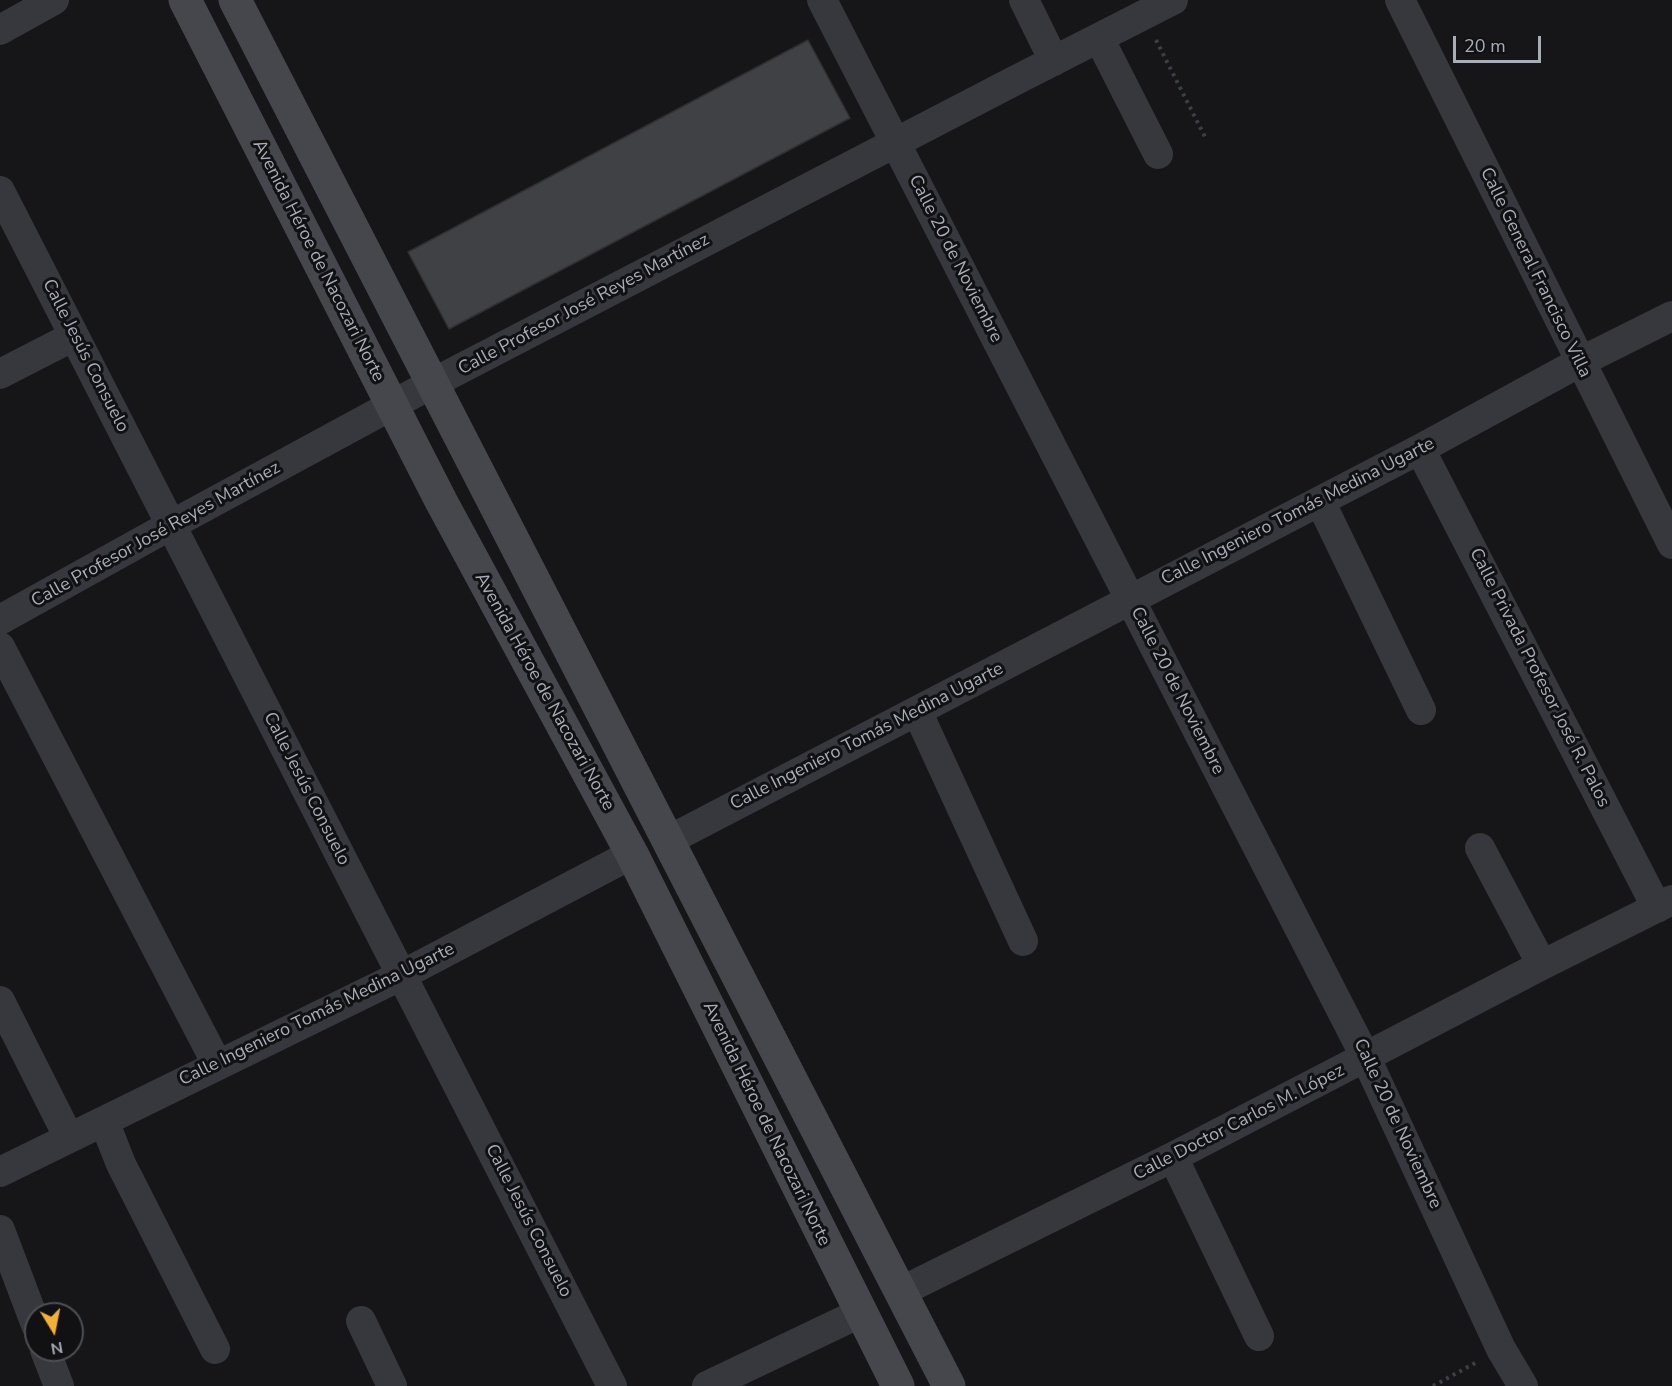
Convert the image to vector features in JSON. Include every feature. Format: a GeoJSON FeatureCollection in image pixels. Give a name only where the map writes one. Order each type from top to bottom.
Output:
{"type":"FeatureCollection","features":[{"type":"Feature","properties":{"kind":"main road","name":"Avenida Héroe de Nacozari Norte"},"geometry":{"type":"LineString","coordinates":[[185,0],[441,501],[632,854],[898,1386]]}},
{"type":"Feature","properties":{"kind":"main road"},"geometry":{"type":"LineString","coordinates":[[235,0],[949,1386]]}},
{"type":"Feature","properties":{"kind":"street"},"geometry":{"type":"LineString","coordinates":[[0,30],[54,0]]}},
{"type":"Feature","properties":{"kind":"street","name":"Calle 20 de Noviembre"},"geometry":{"type":"LineString","coordinates":[[822,0],[1366,1058],[1501,1349],[1523,1386]]}},
{"type":"Feature","properties":{"kind":"street"},"geometry":{"type":"LineString","coordinates":[[1024,0],[1054,61]]}},
{"type":"Feature","properties":{"kind":"street","name":"Calle Profesor José Reyes Martínez"},"geometry":{"type":"LineString","coordinates":[[0,620],[433,383],[1173,0]]}},
{"type":"Feature","properties":{"kind":"street","name":"Calle General Francisco Villa"},"geometry":{"type":"LineString","coordinates":[[1400,0],[1672,544]]}},
{"type":"Feature","properties":{"kind":"street"},"geometry":{"type":"LineString","coordinates":[[1099,38],[1158,154]]}},
{"type":"Feature","properties":{"kind":"street","name":"Calle Jesús Consuelo"},"geometry":{"type":"LineString","coordinates":[[0,191],[612,1386]]}},
{"type":"Feature","properties":{"kind":"street","name":"Calle Ingeniero Tomás Medina Ugarte"},"geometry":{"type":"LineString","coordinates":[[669,840],[1420,449],[1672,315]]}},
{"type":"Feature","properties":{"kind":"street"},"geometry":{"type":"LineString","coordinates":[[0,374],[74,336]]}},
{"type":"Feature","properties":{"kind":"street","name":"Calle Privada Profesor José R. Palos"},"geometry":{"type":"LineString","coordinates":[[1420,449],[1664,904]]}},
{"type":"Feature","properties":{"kind":"street"},"geometry":{"type":"LineString","coordinates":[[1320,501],[1421,710]]}},
{"type":"Feature","properties":{"kind":"street"},"geometry":{"type":"LineString","coordinates":[[0,647],[217,1064]]}},
{"type":"Feature","properties":{"kind":"street"},"geometry":{"type":"LineString","coordinates":[[917,711],[1023,941]]}},
{"type":"Feature","properties":{"kind":"street"},"geometry":{"type":"LineString","coordinates":[[1480,848],[1542,965]]}},
{"type":"Feature","properties":{"kind":"street","name":"Calle Ingeniero Tomás Medina Ugarte"},"geometry":{"type":"LineString","coordinates":[[0,1172],[402,975],[632,854]]}},
{"type":"Feature","properties":{"kind":"street","name":"Calle Doctor Carlos M. López"},"geometry":{"type":"LineString","coordinates":[[900,1292],[1173,1157],[1664,904]]}},
{"type":"Feature","properties":{"kind":"street"},"geometry":{"type":"LineString","coordinates":[[0,1001],[69,1138]]}},
{"type":"Feature","properties":{"kind":"street"},"geometry":{"type":"LineString","coordinates":[[104,1121],[121,1164],[215,1349]]}},
{"type":"Feature","properties":{"kind":"street"},"geometry":{"type":"LineString","coordinates":[[1173,1157],[1259,1336]]}},
{"type":"Feature","properties":{"kind":"street"},"geometry":{"type":"LineString","coordinates":[[0,1230],[27,1302]]}},
{"type":"Feature","properties":{"kind":"street"},"geometry":{"type":"LineString","coordinates":[[706,1386],[860,1313]]}},
{"type":"Feature","properties":{"kind":"street"},"geometry":{"type":"LineString","coordinates":[[361,1321],[392,1386]]}},
{"type":"Feature","properties":{"kind":"street"},"geometry":{"type":"LineString","coordinates":[[50,1362],[59,1386]]}},
{"type":"Feature","properties":{"kind":"path"},"geometry":{"type":"LineString","coordinates":[[1143,16],[1205,137]]}},
{"type":"Feature","properties":{"kind":"path"},"geometry":{"type":"LineString","coordinates":[[1433,1386],[1501,1349]]}},
{"type":"Feature","properties":{"kind":"building"},"geometry":{"type":"Polygon","coordinates":[[[808,40],[850,118],[449,329],[408,252],[808,40]]]}}]}
